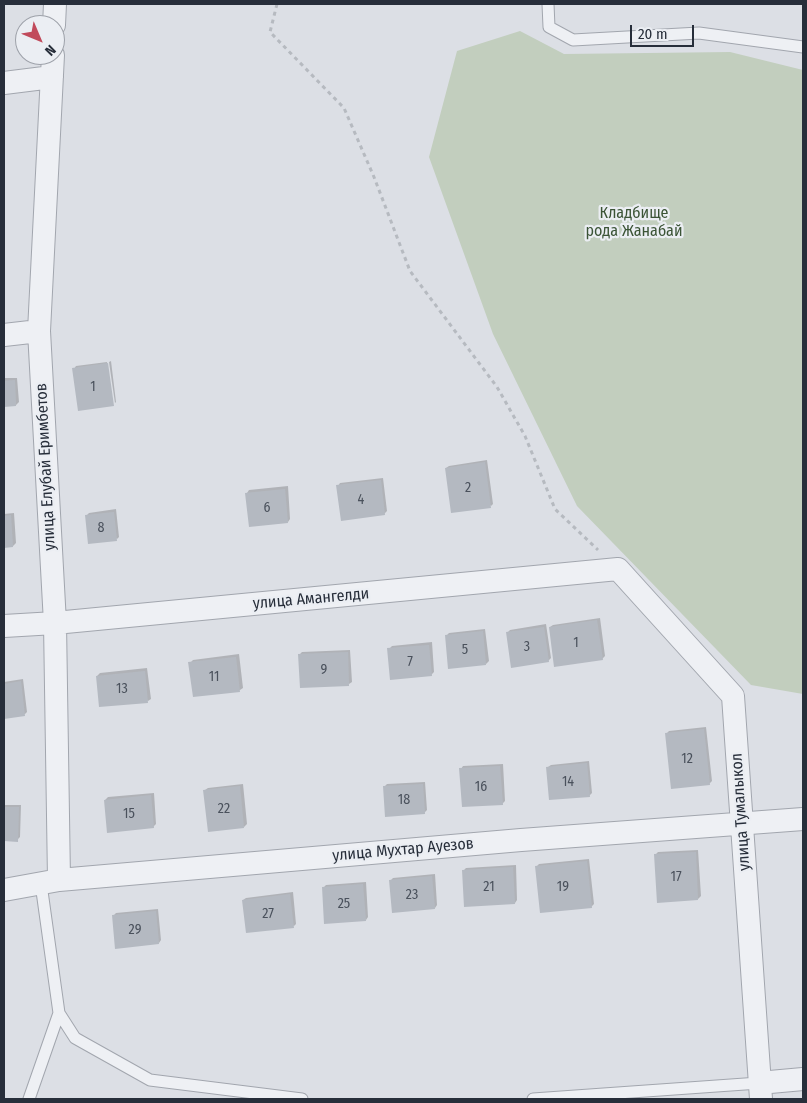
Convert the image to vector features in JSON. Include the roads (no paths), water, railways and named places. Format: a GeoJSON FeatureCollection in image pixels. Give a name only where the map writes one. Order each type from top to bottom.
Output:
{"type":"FeatureCollection","features":[{"type":"Feature","properties":{"kind":"street","name":"улица Елубай Еримбетов"},"geometry":{"type":"LineString","coordinates":[[50,882],[55,623],[39,331],[53,65]]}},
{"type":"Feature","properties":{"kind":"street"},"geometry":{"type":"LineString","coordinates":[[4,83],[52,78]]}},
{"type":"Feature","properties":{"kind":"street"},"geometry":{"type":"LineString","coordinates":[[4,335],[39,331]]}},
{"type":"Feature","properties":{"kind":"street","name":"улица Амангелди"},"geometry":{"type":"LineString","coordinates":[[4,626],[55,623],[618,569]]}},
{"type":"Feature","properties":{"kind":"street","name":"улица Тумалыкол"},"geometry":{"type":"LineString","coordinates":[[618,569],[733,696],[760,1091]]}},
{"type":"Feature","properties":{"kind":"street","name":"улица Мухтар Ауезов"},"geometry":{"type":"LineString","coordinates":[[4,890],[50,882],[521,840],[803,819]]}},
{"type":"Feature","properties":{"kind":"street"},"geometry":{"type":"LineString","coordinates":[[760,1091],[803,1079]]}},
{"type":"Feature","properties":{"kind":"lane"},"geometry":{"type":"LineString","coordinates":[[548,4],[549,27],[573,40],[699,33],[803,47]]}},
{"type":"Feature","properties":{"kind":"lane"},"geometry":{"type":"LineString","coordinates":[[29,1099],[59,1013],[50,882]]}},
{"type":"Feature","properties":{"kind":"lane"},"geometry":{"type":"LineString","coordinates":[[59,1013],[75,1038],[150,1080],[302,1099]]}},
{"type":"Feature","properties":{"kind":"lane"},"geometry":{"type":"LineString","coordinates":[[533,1099],[760,1091]]}},
{"type":"Feature","properties":{"kind":"park label","name":"Кладбище рода Жанабай"},"geometry":{"type":"Point","coordinates":[634,223]}}]}
